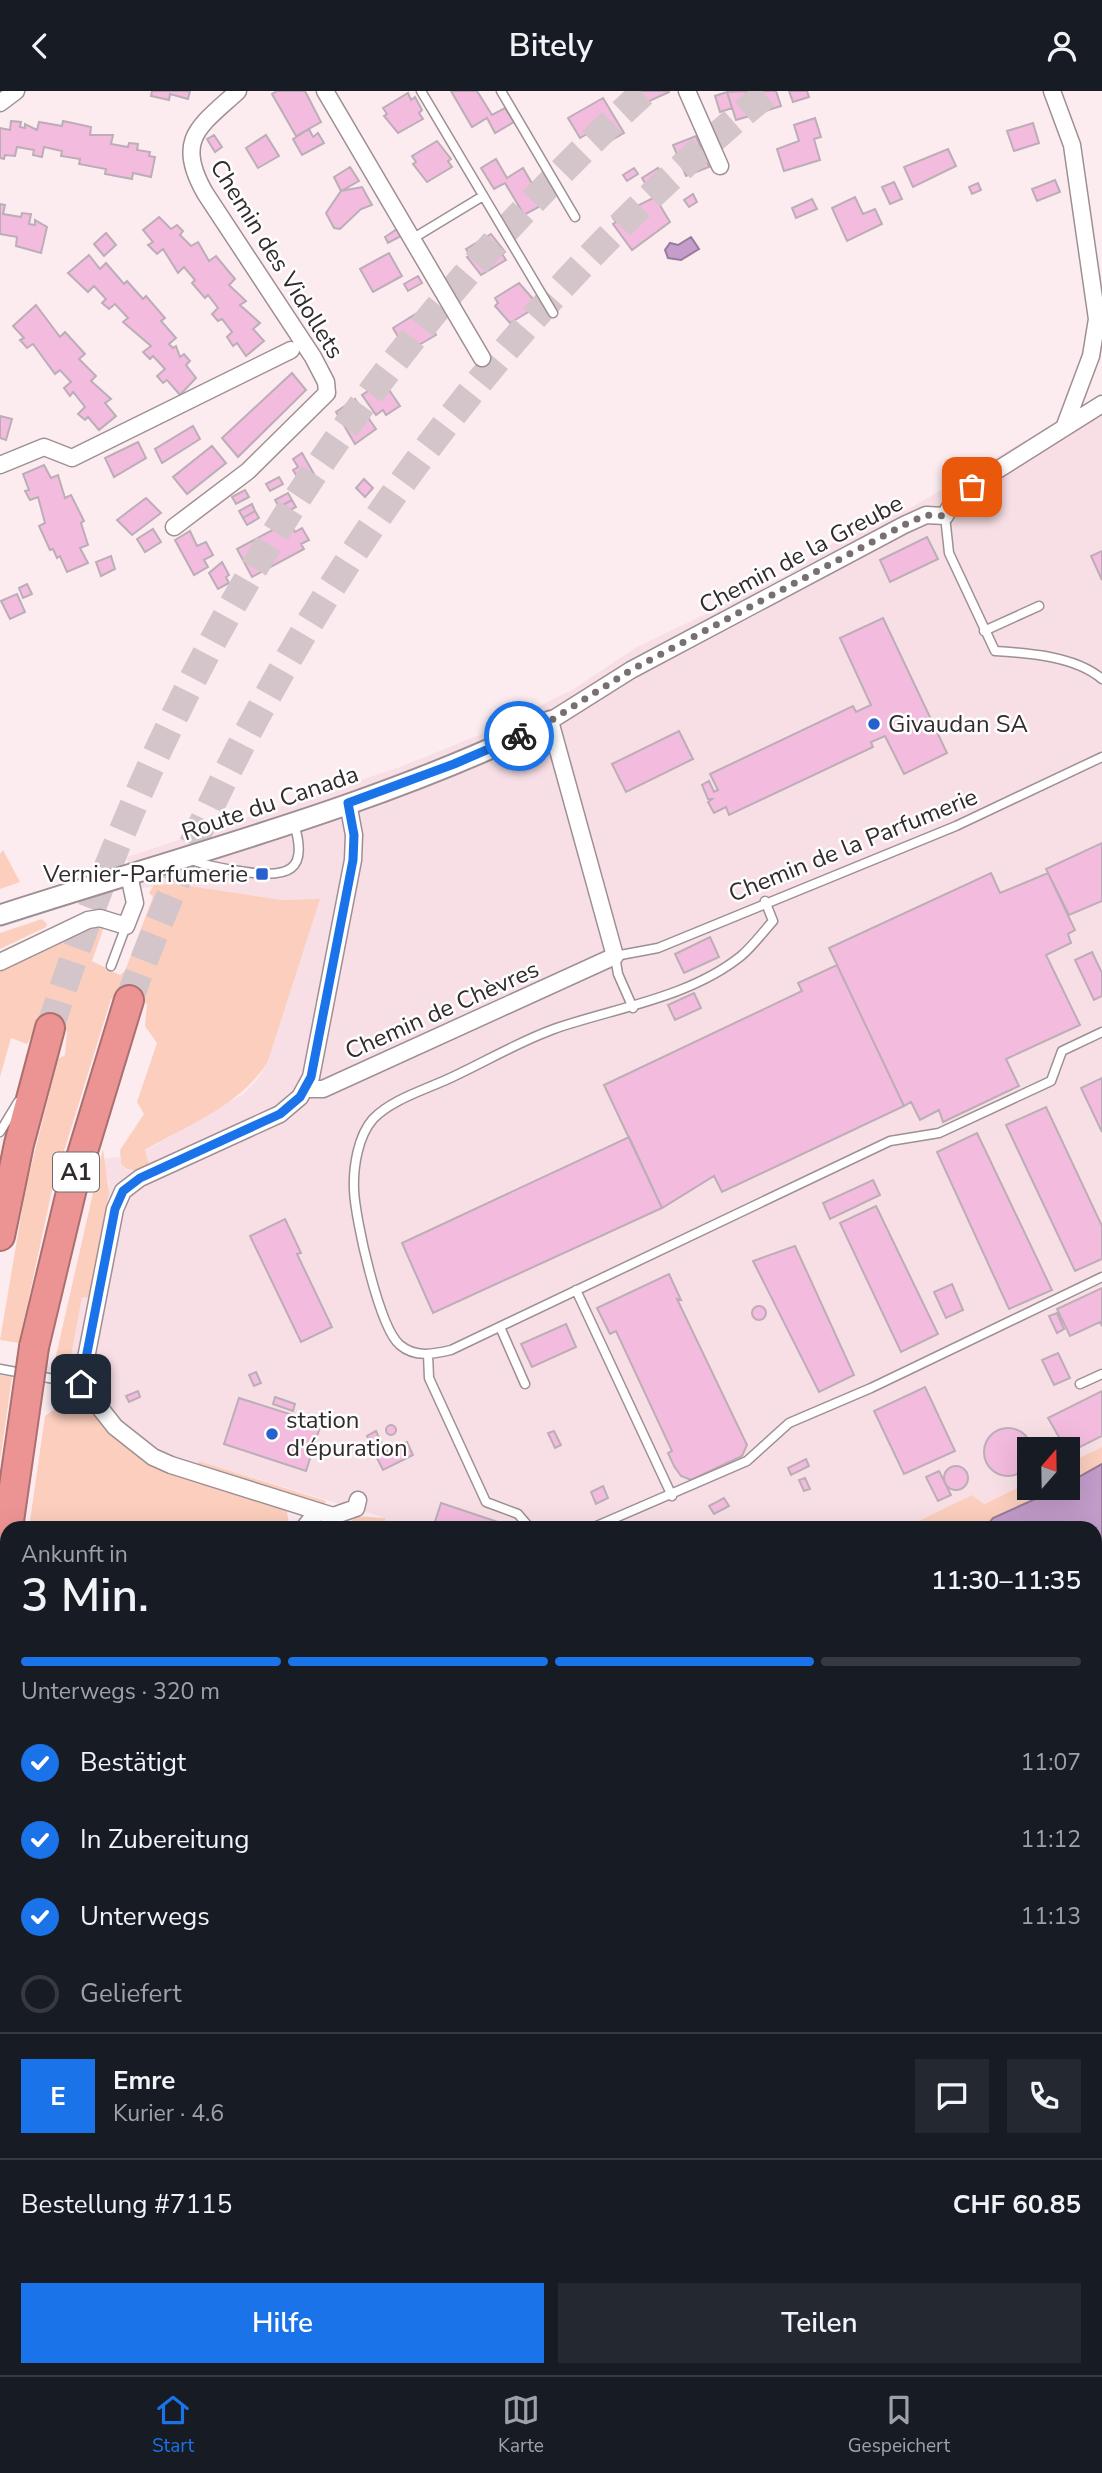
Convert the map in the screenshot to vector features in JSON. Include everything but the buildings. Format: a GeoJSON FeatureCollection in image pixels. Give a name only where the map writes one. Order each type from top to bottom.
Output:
{"type":"FeatureCollection","features":[{"type":"Feature","properties":{"kind":"highway","name":"A1"},"geometry":{"type":"LineString","coordinates":[[8,1521],[34,1347],[76,1171],[129,1000]]}},
{"type":"Feature","properties":{"kind":"highway","name":"A1"},"geometry":{"type":"LineString","coordinates":[[0,1236],[50,1028]]}},
{"type":"Feature","properties":{"kind":"street"},"geometry":{"type":"LineString","coordinates":[[0,103],[16,91]]}},
{"type":"Feature","properties":{"kind":"street","name":"Chemin des Vidollets"},"geometry":{"type":"LineString","coordinates":[[174,527],[248,471],[327,393],[326,382],[313,357],[205,193],[192,168],[190,145],[194,133],[238,91]]}},
{"type":"Feature","properties":{"kind":"street"},"geometry":{"type":"LineString","coordinates":[[325,91],[482,358]]}},
{"type":"Feature","properties":{"kind":"street"},"geometry":{"type":"LineString","coordinates":[[687,91],[720,166]]}},
{"type":"Feature","properties":{"kind":"street"},"geometry":{"type":"LineString","coordinates":[[1052,91],[1066,127],[1075,163],[1097,319],[1091,356],[1064,428]]}},
{"type":"Feature","properties":{"kind":"street"},"geometry":{"type":"LineString","coordinates":[[0,465],[44,447],[72,458],[291,350]]}},
{"type":"Feature","properties":{"kind":"street"},"geometry":{"type":"LineString","coordinates":[[945,516],[956,496],[1102,404]]}},
{"type":"Feature","properties":{"kind":"street","name":"Chemin de la Greube"},"geometry":{"type":"LineString","coordinates":[[550,721],[631,670],[904,525],[926,515],[945,516]]}},
{"type":"Feature","properties":{"kind":"street"},"geometry":{"type":"LineString","coordinates":[[550,721],[615,956]]}},
{"type":"Feature","properties":{"kind":"street","name":"Route du Canada"},"geometry":{"type":"LineString","coordinates":[[0,915],[186,858],[348,803],[467,759],[550,721]]}},
{"type":"Feature","properties":{"kind":"street"},"geometry":{"type":"LineString","coordinates":[[348,803],[354,835],[353,860],[314,1066],[305,1089],[280,1114],[140,1178],[123,1191],[115,1209],[81,1384],[115,1427],[153,1457],[317,1513],[333,1516],[356,1508],[358,1500]]}},
{"type":"Feature","properties":{"kind":"street"},"geometry":{"type":"LineString","coordinates":[[0,962],[88,920],[100,918],[126,926],[135,903],[129,875]]}},
{"type":"Feature","properties":{"kind":"street","name":"Chemin de Chèvres"},"geometry":{"type":"LineString","coordinates":[[305,1089],[323,1089],[615,956]]}},
{"type":"Feature","properties":{"kind":"street"},"geometry":{"type":"LineString","coordinates":[[310,1521],[317,1513]]}},
{"type":"Feature","properties":{"kind":"lane"},"geometry":{"type":"LineString","coordinates":[[421,91],[553,313]]}},
{"type":"Feature","properties":{"kind":"lane"},"geometry":{"type":"LineString","coordinates":[[501,91],[575,217]]}},
{"type":"Feature","properties":{"kind":"lane"},"geometry":{"type":"LineString","coordinates":[[412,239],[483,196]]}},
{"type":"Feature","properties":{"kind":"lane"},"geometry":{"type":"LineString","coordinates":[[945,516],[949,553],[995,651],[1022,652],[1073,664],[1102,679]]}},
{"type":"Feature","properties":{"kind":"lane"},"geometry":{"type":"LineString","coordinates":[[985,631],[1039,606]]}},
{"type":"Feature","properties":{"kind":"lane","name":"Chemin de la Parfumerie"},"geometry":{"type":"LineString","coordinates":[[615,956],[658,948],[765,901],[956,826],[1102,757]]}},
{"type":"Feature","properties":{"kind":"lane"},"geometry":{"type":"LineString","coordinates":[[186,858],[207,866],[268,875],[283,874],[294,867],[299,856],[293,820]]}},
{"type":"Feature","properties":{"kind":"lane"},"geometry":{"type":"LineString","coordinates":[[765,901],[773,921],[740,956],[707,975],[633,1007],[553,1030],[398,1102],[382,1112],[367,1129],[355,1169],[354,1189],[370,1275],[393,1338],[407,1350],[428,1354],[451,1350],[890,1141],[939,1133],[1051,1081],[1062,1051],[1102,1032]]}},
{"type":"Feature","properties":{"kind":"lane"},"geometry":{"type":"LineString","coordinates":[[111,966],[126,926]]}},
{"type":"Feature","properties":{"kind":"lane"},"geometry":{"type":"LineString","coordinates":[[615,956],[633,1007]]}},
{"type":"Feature","properties":{"kind":"lane"},"geometry":{"type":"LineString","coordinates":[[0,1132],[39,1066]]}},
{"type":"Feature","properties":{"kind":"lane"},"geometry":{"type":"LineString","coordinates":[[610,1521],[747,1461],[789,1423],[871,1388],[1102,1277]]}},
{"type":"Feature","properties":{"kind":"lane"},"geometry":{"type":"LineString","coordinates":[[576,1290],[672,1496]]}},
{"type":"Feature","properties":{"kind":"lane"},"geometry":{"type":"LineString","coordinates":[[500,1327],[525,1384]]}},
{"type":"Feature","properties":{"kind":"lane"},"geometry":{"type":"LineString","coordinates":[[428,1354],[429,1378],[486,1502],[518,1514],[524,1521]]}},
{"type":"Feature","properties":{"kind":"lane"},"geometry":{"type":"LineString","coordinates":[[0,1369],[81,1384]]}},
{"type":"Feature","properties":{"kind":"lane"},"geometry":{"type":"LineString","coordinates":[[1080,1384],[1102,1374]]}},
{"type":"Feature","properties":{"kind":"shaded area"},"geometry":{"type":"Polygon","coordinates":[[[691,237],[699,249],[681,260],[668,258],[665,250],[670,243],[678,245],[691,237]]]}},
{"type":"Feature","properties":{"kind":"shaded area"},"geometry":{"type":"Polygon","coordinates":[[[1102,403],[1102,1447],[1080,1457],[1080,1437],[1017,1437],[1017,1488],[983,1504],[972,1495],[918,1521],[385,1521],[385,1518],[199,1461],[197,1465],[145,1459],[121,1443],[89,1406],[63,1389],[82,1296],[91,1298],[107,1212],[109,1184],[103,1159],[119,1157],[122,1164],[243,1094],[257,1080],[268,1061],[319,900],[282,900],[176,884],[134,889],[127,857],[400,767],[489,731],[572,690],[637,647],[787,575],[886,506],[891,516],[907,510],[1050,426],[1102,403]]]}},
{"type":"Feature","properties":{"kind":"shaded area"},"geometry":{"type":"Polygon","coordinates":[[[3,850],[20,882],[0,889],[0,854],[3,850]]]}},
{"type":"Feature","properties":{"kind":"shaded area"},"geometry":{"type":"Polygon","coordinates":[[[176,884],[282,900],[320,899],[268,1061],[244,1090],[229,1102],[145,1150],[149,1165],[138,1170],[128,1169],[121,1164],[120,1150],[144,1114],[137,1102],[157,1043],[145,1026],[147,1004],[130,993],[111,999],[52,1190],[19,1343],[0,1340],[26,1187],[58,1059],[65,1055],[67,1031],[57,1023],[41,1020],[27,1044],[11,1038],[0,1077],[0,972],[95,926],[104,927],[92,961],[120,975],[125,971],[153,897],[149,893],[154,885],[176,884]]]}},
{"type":"Feature","properties":{"kind":"shaded area"},"geometry":{"type":"Polygon","coordinates":[[[42,919],[47,924],[46,927],[0,949],[0,933],[42,919]]]}},
{"type":"Feature","properties":{"kind":"shaded area"},"geometry":{"type":"Polygon","coordinates":[[[103,1149],[109,1192],[92,1298],[82,1297],[69,1366],[63,1372],[53,1369],[103,1149]]]}},
{"type":"Feature","properties":{"kind":"shaded area"},"geometry":{"type":"Polygon","coordinates":[[[0,1375],[12,1377],[0,1461],[0,1375]]]}},
{"type":"Feature","properties":{"kind":"shaded area"},"geometry":{"type":"Polygon","coordinates":[[[63,1389],[89,1406],[121,1443],[145,1459],[286,1507],[289,1521],[30,1521],[45,1416],[56,1408],[63,1389]]]}},
{"type":"Feature","properties":{"kind":"shaded area"},"geometry":{"type":"Polygon","coordinates":[[[1102,1447],[1102,1464],[1080,1476],[1080,1457],[1102,1447]]]}},
{"type":"Feature","properties":{"kind":"shaded area"},"geometry":{"type":"Polygon","coordinates":[[[199,1461],[326,1501],[323,1507],[197,1465],[199,1461]]]}},
{"type":"Feature","properties":{"kind":"shaded area"},"geometry":{"type":"Polygon","coordinates":[[[1102,1464],[1102,1521],[991,1521],[1033,1500],[1080,1500],[1080,1476],[1102,1464]]]}},
{"type":"Feature","properties":{"kind":"shaded area"},"geometry":{"type":"Polygon","coordinates":[[[1017,1488],[1017,1500],[1033,1500],[991,1521],[918,1521],[972,1495],[984,1504],[1017,1488]]]}},
{"type":"Feature","properties":{"kind":"shaded area"},"geometry":{"type":"Polygon","coordinates":[[[358,1516],[385,1518],[385,1521],[351,1521],[358,1516]]]}},
{"type":"Feature","properties":{"kind":"tunnel"},"geometry":{"type":"LineString","coordinates":[[50,1028],[98,891],[153,761],[215,637],[284,519],[361,406],[447,297],[541,193],[645,91]]}},
{"type":"Feature","properties":{"kind":"tunnel"},"geometry":{"type":"LineString","coordinates":[[129,1000],[182,869],[243,742],[312,620],[388,502],[473,390],[565,283],[664,184],[770,91]]}},
{"type":"Feature","properties":{"kind":"way so far"},"geometry":{"type":"LineString","coordinates":[[519,736],[550,721],[631,670],[904,525],[926,515],[945,516],[956,496],[972,487]]}},
{"type":"Feature","properties":{"kind":"place","name":"Givaudan SA"},"geometry":{"type":"Point","coordinates":[874,724]}},
{"type":"Feature","properties":{"kind":"place","name":"Vernier-Parfumerie"},"geometry":{"type":"Point","coordinates":[262,874]}},
{"type":"Feature","properties":{"kind":"place","name":"station d'épuration"},"geometry":{"type":"Point","coordinates":[272,1434]}},
{"type":"Feature","properties":{"kind":"route"},"geometry":{"type":"LineString","coordinates":[[81,1384],[115,1209],[123,1191],[140,1178],[280,1114],[300,1097],[311,1077],[353,860],[354,835],[348,803],[454,764],[519,736]]}}]}
